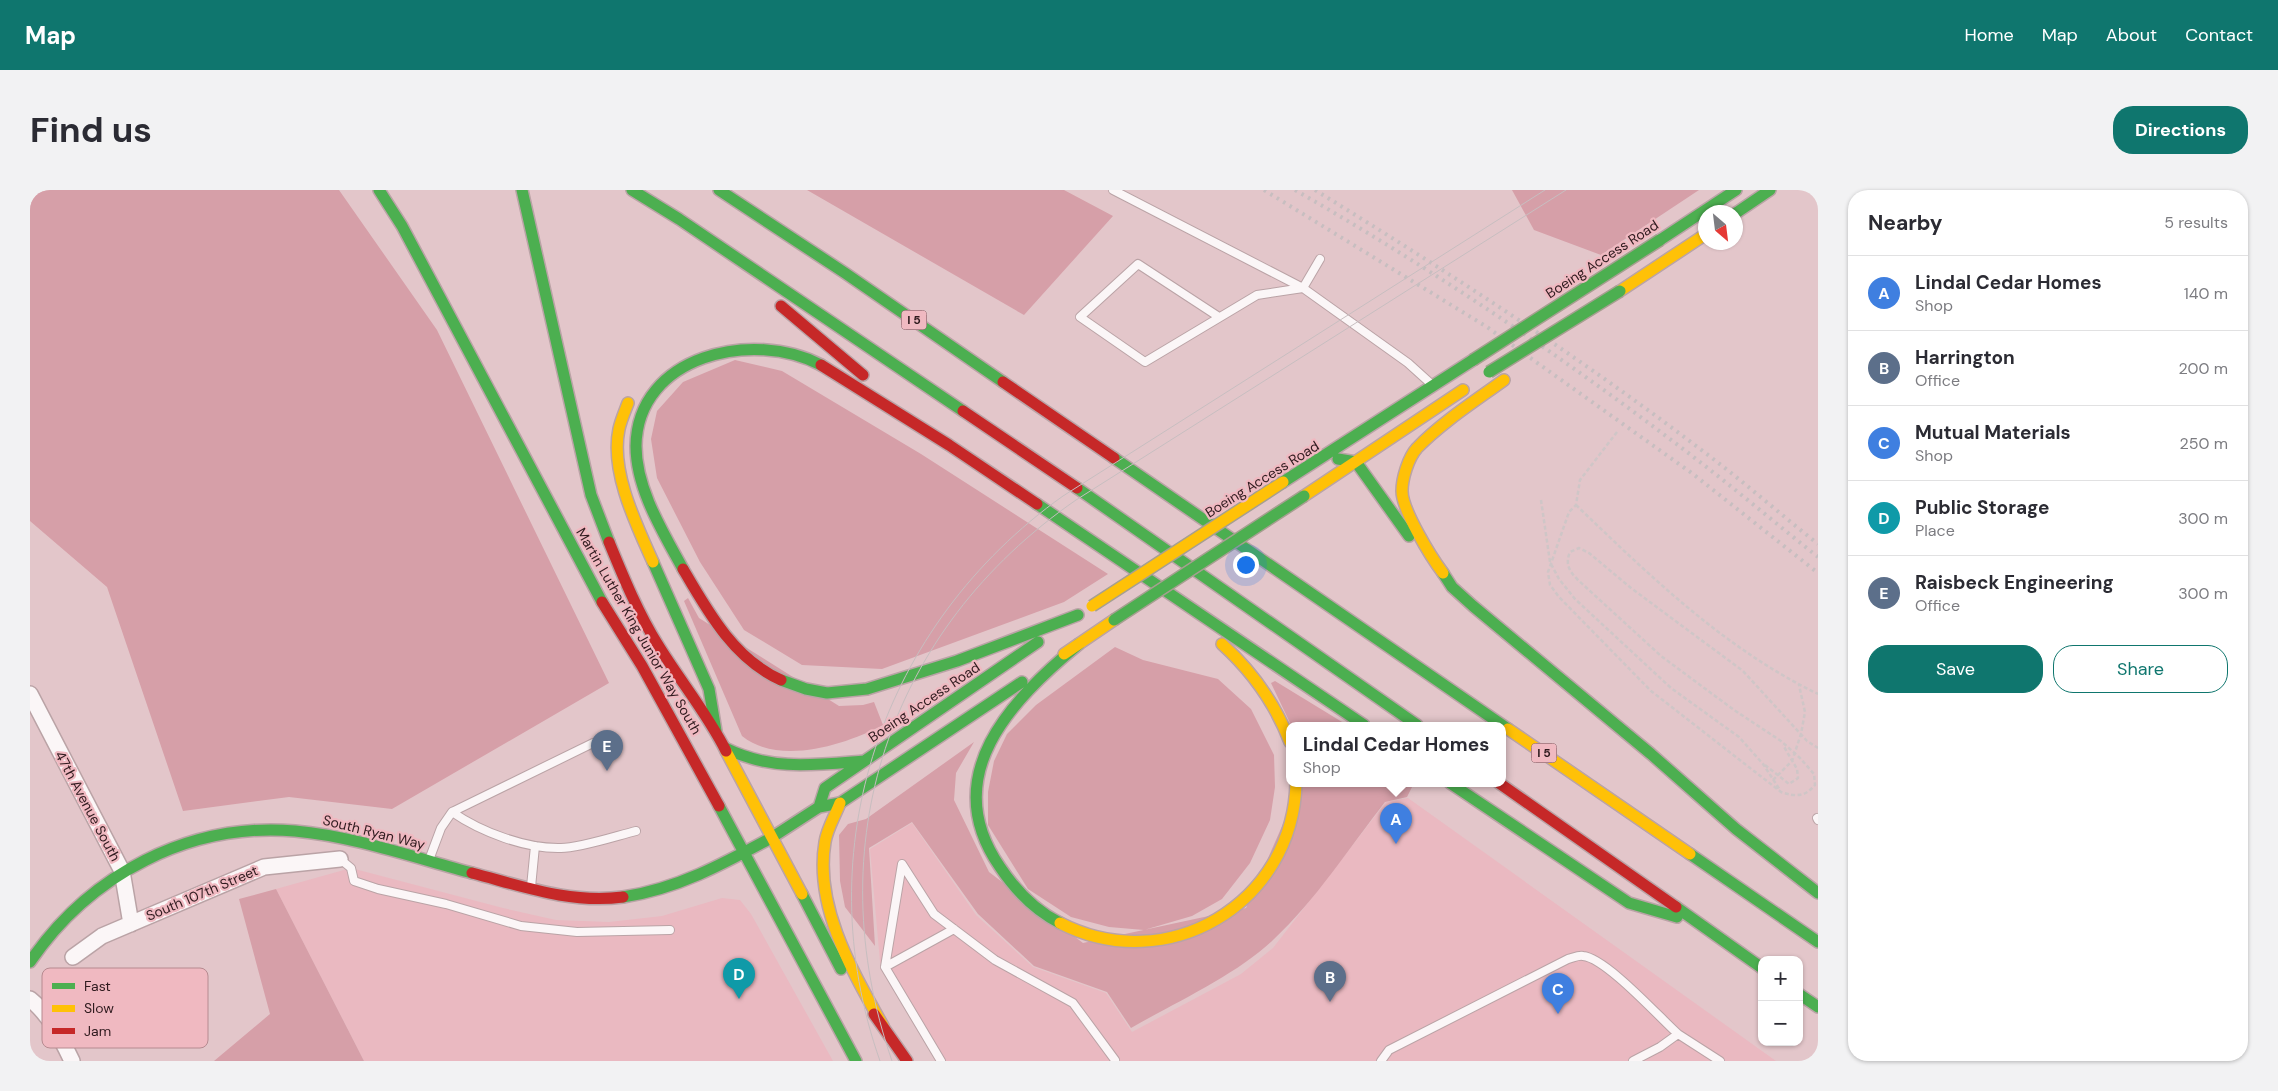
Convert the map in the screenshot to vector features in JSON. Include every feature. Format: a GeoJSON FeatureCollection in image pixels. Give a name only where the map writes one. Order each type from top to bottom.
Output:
{"type":"FeatureCollection","features":[{"type":"Feature","properties":{"kind":"main road","name":"Martin Luther King Junior Way South"},"geometry":{"type":"LineString","coordinates":[[379,190],[402,226],[604,605],[692,753],[856,1061]]}},
{"type":"Feature","properties":{"kind":"main road","name":"Martin Luther King Junior Way South"},"geometry":{"type":"LineString","coordinates":[[522,190],[591,495],[619,567],[657,644],[716,731],[836,962],[907,1061]]}},
{"type":"Feature","properties":{"kind":"main road"},"geometry":{"type":"LineString","coordinates":[[632,190],[679,219],[1063,478],[1413,722]]}},
{"type":"Feature","properties":{"kind":"main road","name":"I 5"},"geometry":{"type":"LineString","coordinates":[[719,190],[845,273],[1498,722]]}},
{"type":"Feature","properties":{"kind":"main road","name":"Boeing Access Road"},"geometry":{"type":"LineString","coordinates":[[819,808],[825,788],[1078,615],[1736,190]]}},
{"type":"Feature","properties":{"kind":"main road"},"geometry":{"type":"LineString","coordinates":[[1743,208],[1770,190]]}},
{"type":"Feature","properties":{"kind":"main road"},"geometry":{"type":"LineString","coordinates":[[679,219],[943,440]]}},
{"type":"Feature","properties":{"kind":"main road"},"geometry":{"type":"LineString","coordinates":[[744,853],[772,838],[819,808],[840,803],[1114,620],[1356,462],[1481,377],[1620,291],[1698,239]]}},
{"type":"Feature","properties":{"kind":"main road"},"geometry":{"type":"LineString","coordinates":[[1620,291],[1462,410],[1416,449],[1409,460],[1402,492],[1409,512],[1429,554],[1452,587],[1651,754],[1736,829],[1818,893]]}},
{"type":"Feature","properties":{"kind":"main road"},"geometry":{"type":"LineString","coordinates":[[770,338],[943,440],[1360,722]]}},
{"type":"Feature","properties":{"kind":"main road"},"geometry":{"type":"LineString","coordinates":[[805,357],[776,350],[740,349],[696,360],[679,369],[660,383],[645,404],[638,424],[636,459],[645,493],[654,514],[716,621],[731,642],[746,657],[765,671],[798,687],[819,692],[852,693],[872,689],[967,658],[1078,615]]}},
{"type":"Feature","properties":{"kind":"main road"},"geometry":{"type":"LineString","coordinates":[[634,392],[619,428],[618,464],[637,526],[709,689],[716,731]]}},
{"type":"Feature","properties":{"kind":"main road"},"geometry":{"type":"LineString","coordinates":[[1325,456],[1356,462],[1404,531],[1429,554]]}},
{"type":"Feature","properties":{"kind":"main road"},"geometry":{"type":"LineString","coordinates":[[1099,547],[1227,648],[1271,699],[1286,731]]}},
{"type":"Feature","properties":{"kind":"main road"},"geometry":{"type":"LineString","coordinates":[[1079,644],[1016,699],[993,736],[980,770],[977,812],[979,828],[988,849],[1008,882],[1022,898],[1044,915],[1082,935],[1121,943],[1163,941],[1210,925],[1244,902],[1272,868],[1284,844],[1292,821],[1296,787]]}},
{"type":"Feature","properties":{"kind":"main road","name":"I 5"},"geometry":{"type":"LineString","coordinates":[[1506,727],[1818,942]]}},
{"type":"Feature","properties":{"kind":"main road"},"geometry":{"type":"LineString","coordinates":[[725,748],[745,758],[784,766],[864,761]]}},
{"type":"Feature","properties":{"kind":"main road"},"geometry":{"type":"LineString","coordinates":[[1456,787],[1629,903],[1700,924]]}},
{"type":"Feature","properties":{"kind":"main road"},"geometry":{"type":"LineString","coordinates":[[1505,787],[1758,965]]}},
{"type":"Feature","properties":{"kind":"main road"},"geometry":{"type":"LineString","coordinates":[[840,803],[825,843],[825,886],[848,962],[883,1026]]}},
{"type":"Feature","properties":{"kind":"main road","name":"South Ryan Way"},"geometry":{"type":"LineString","coordinates":[[30,962],[60,924],[90,894],[122,871],[206,838],[236,832],[266,829],[324,833],[530,889],[560,896],[588,899],[641,894],[667,889],[696,878],[744,853]]}},
{"type":"Feature","properties":{"kind":"main road"},"geometry":{"type":"LineString","coordinates":[[1803,997],[1818,1007]]}},
{"type":"Feature","properties":{"kind":"street","name":"47th Avenue South"},"geometry":{"type":"LineString","coordinates":[[30,694],[122,871],[131,924]]}},
{"type":"Feature","properties":{"kind":"street","name":"South 107th Street"},"geometry":{"type":"LineString","coordinates":[[73,957],[102,936],[264,867],[340,859]]}},
{"type":"Feature","properties":{"kind":"street"},"geometry":{"type":"LineString","coordinates":[[30,999],[42,1012]]}},
{"type":"Feature","properties":{"kind":"street"},"geometry":{"type":"LineString","coordinates":[[65,1048],[72,1061]]}},
{"type":"Feature","properties":{"kind":"lane"},"geometry":{"type":"LineString","coordinates":[[1113,190],[1303,288],[1408,363],[1434,386]]}},
{"type":"Feature","properties":{"kind":"lane"},"geometry":{"type":"LineString","coordinates":[[1303,288],[1320,259]]}},
{"type":"Feature","properties":{"kind":"lane"},"geometry":{"type":"LineString","coordinates":[[1219,318],[1138,264],[1080,317],[1145,362],[1219,318],[1257,294],[1303,288]]}},
{"type":"Feature","properties":{"kind":"lane"},"geometry":{"type":"LineString","coordinates":[[428,862],[441,828],[452,812],[593,743]]}},
{"type":"Feature","properties":{"kind":"lane"},"geometry":{"type":"LineString","coordinates":[[452,812],[472,826],[535,846],[562,848],[636,831]]}},
{"type":"Feature","properties":{"kind":"lane"},"geometry":{"type":"LineString","coordinates":[[530,889],[535,846]]}},
{"type":"Feature","properties":{"kind":"lane"},"geometry":{"type":"LineString","coordinates":[[340,859],[351,868],[354,881],[362,884],[446,904],[522,926],[577,932],[670,930]]}},
{"type":"Feature","properties":{"kind":"lane"},"geometry":{"type":"LineString","coordinates":[[941,1061],[885,966],[902,864],[934,914],[995,960],[1073,1003],[1115,1060]]}},
{"type":"Feature","properties":{"kind":"lane"},"geometry":{"type":"LineString","coordinates":[[885,966],[954,929]]}},
{"type":"Feature","properties":{"kind":"lane"},"geometry":{"type":"LineString","coordinates":[[1381,1061],[1389,1050],[1568,959],[1578,956],[1585,956],[1604,964],[1678,1034],[1720,1061]]}},
{"type":"Feature","properties":{"kind":"lane"},"geometry":{"type":"LineString","coordinates":[[1633,1061],[1660,1048],[1678,1034]]}},
{"type":"Feature","properties":{"kind":"path"},"geometry":{"type":"LineString","coordinates":[[1617,432],[1580,480],[1576,505],[1569,512],[1550,562],[1548,572],[1550,585],[1558,597],[1637,678],[1781,792],[1794,797],[1802,796],[1815,784],[1814,774],[1781,741],[1734,710],[1654,649],[1570,572],[1567,559],[1570,552],[1579,548],[1589,553],[1631,588],[1743,671],[1801,734],[1818,748]]}},
{"type":"Feature","properties":{"kind":"path"},"geometry":{"type":"LineString","coordinates":[[1541,500],[1550,562],[1559,579],[1575,599],[1671,688],[1739,737],[1763,764],[1789,784],[1795,782],[1798,778],[1792,761],[1781,741]]}},
{"type":"Feature","properties":{"kind":"path"},"geometry":{"type":"LineString","coordinates":[[1576,505],[1651,576],[1721,635],[1818,694]]}},
{"type":"Feature","properties":{"kind":"path"},"geometry":{"type":"LineString","coordinates":[[1773,780],[1792,761],[1801,734],[1805,712],[1799,684]]}},
{"type":"Feature","properties":{"kind":"path"},"geometry":{"type":"LineString","coordinates":[[1763,764],[1781,792]]}},
{"type":"Feature","properties":{"kind":"shaded area"},"geometry":{"type":"Polygon","coordinates":[[[30,190],[339,190],[437,330],[609,683],[392,809],[289,797],[183,811],[107,587],[30,521],[30,190]]]}},
{"type":"Feature","properties":{"kind":"shaded area"},"geometry":{"type":"Polygon","coordinates":[[[807,190],[1064,190],[1113,216],[1024,315],[807,190]]]}},
{"type":"Feature","properties":{"kind":"shaded area"},"geometry":{"type":"Polygon","coordinates":[[[1512,190],[1699,190],[1601,255],[1534,230],[1512,190]]]}},
{"type":"Feature","properties":{"kind":"shaded area"},"geometry":{"type":"Polygon","coordinates":[[[735,360],[782,371],[921,454],[1108,574],[1064,602],[882,669],[802,665],[744,630],[700,562],[657,478],[651,439],[657,411],[683,382],[735,360]]]}},
{"type":"Feature","properties":{"kind":"shaded area"},"geometry":{"type":"Polygon","coordinates":[[[688,598],[699,618],[839,706],[863,705],[874,702],[883,725],[831,745],[793,751],[774,750],[757,745],[742,736],[684,601],[688,598]]]}},
{"type":"Feature","properties":{"kind":"shaded area"},"geometry":{"type":"Polygon","coordinates":[[[1115,647],[1143,660],[1218,679],[1251,709],[1274,755],[1275,787],[1270,820],[1250,863],[1222,899],[1192,916],[1144,930],[1109,927],[1071,917],[1028,889],[988,825],[988,792],[994,761],[1007,734],[1036,705],[1115,647]]]}},
{"type":"Feature","properties":{"kind":"shaded area"},"geometry":{"type":"Polygon","coordinates":[[[1275,681],[1342,722],[1290,722],[1271,683],[1275,681]]]}},
{"type":"Feature","properties":{"kind":"shaded area"},"geometry":{"type":"Polygon","coordinates":[[[974,742],[956,773],[954,800],[989,872],[1083,943],[1246,908],[1299,787],[1412,787],[1407,797],[1385,802],[1304,908],[1258,953],[1224,976],[1131,1028],[1107,992],[1034,966],[978,914],[912,822],[869,848],[875,946],[845,907],[840,881],[839,835],[848,824],[866,819],[974,742]]]}},
{"type":"Feature","properties":{"kind":"shaded area"},"geometry":{"type":"Polygon","coordinates":[[[1408,798],[1776,1061],[937,1061],[880,962],[870,849],[912,823],[976,915],[1033,967],[1106,993],[1132,1032],[1241,974],[1273,948],[1386,802],[1408,798]]]}},
{"type":"Feature","properties":{"kind":"shaded area"},"geometry":{"type":"Polygon","coordinates":[[[351,868],[556,920],[609,922],[662,916],[722,898],[740,900],[751,914],[833,1061],[364,1061],[276,889],[351,868]]]}},
{"type":"Feature","properties":{"kind":"shaded area"},"geometry":{"type":"Polygon","coordinates":[[[276,889],[364,1061],[214,1061],[270,1014],[239,899],[276,889]]]}},
{"type":"Feature","properties":{"kind":"tram line"},"geometry":{"type":"LineString","coordinates":[[880,1061],[859,981],[852,901],[857,823],[876,747],[906,676],[948,609],[1000,549],[1063,496],[1545,190]]}},
{"type":"Feature","properties":{"kind":"tram line"},"geometry":{"type":"LineString","coordinates":[[892,1061],[871,980],[863,900],[868,823],[885,748],[915,678],[957,612],[1011,553],[1076,500],[1566,190]]}},
{"type":"Feature","properties":{"kind":"railway"},"geometry":{"type":"LineString","coordinates":[[1264,190],[1487,327],[1693,474],[1818,573]]}},
{"type":"Feature","properties":{"kind":"railway"},"geometry":{"type":"LineString","coordinates":[[1295,190],[1400,253],[1502,319],[1603,389],[1700,462],[1818,557]]}},
{"type":"Feature","properties":{"kind":"railway"},"geometry":{"type":"LineString","coordinates":[[1315,190],[1464,284],[1610,383],[1719,463],[1818,544]]}},
{"type":"Feature","properties":{"kind":"traffic: fast"},"geometry":{"type":"LineString","coordinates":[[379,190],[402,226],[602,602]]}},
{"type":"Feature","properties":{"kind":"traffic: fast"},"geometry":{"type":"LineString","coordinates":[[522,190],[591,495],[609,542]]}},
{"type":"Feature","properties":{"kind":"traffic: fast"},"geometry":{"type":"LineString","coordinates":[[632,190],[679,219],[963,411]]}},
{"type":"Feature","properties":{"kind":"traffic: fast"},"geometry":{"type":"LineString","coordinates":[[719,190],[845,273],[1003,382]]}},
{"type":"Feature","properties":{"kind":"traffic: fast"},"geometry":{"type":"LineString","coordinates":[[1660,240],[1736,190]]}},
{"type":"Feature","properties":{"kind":"traffic: fast"},"geometry":{"type":"LineString","coordinates":[[1743,208],[1770,190]]}},
{"type":"Feature","properties":{"kind":"traffic: fast"},"geometry":{"type":"LineString","coordinates":[[1473,360],[1660,240]]}},
{"type":"Feature","properties":{"kind":"traffic: fast"},"geometry":{"type":"LineString","coordinates":[[1489,372],[1620,291]]}},
{"type":"Feature","properties":{"kind":"traffic: fast"},"geometry":{"type":"LineString","coordinates":[[683,569],[652,510],[637,462],[636,446],[641,415],[656,390],[677,371],[704,358],[733,351],[764,350],[794,354],[821,365]]}},
{"type":"Feature","properties":{"kind":"traffic: fast"},"geometry":{"type":"LineString","coordinates":[[1283,482],[1473,360]]}},
{"type":"Feature","properties":{"kind":"traffic: fast"},"geometry":{"type":"LineString","coordinates":[[1114,458],[1498,722]]}},
{"type":"Feature","properties":{"kind":"traffic: fast"},"geometry":{"type":"LineString","coordinates":[[1338,459],[1356,462],[1409,536]]}},
{"type":"Feature","properties":{"kind":"traffic: fast"},"geometry":{"type":"LineString","coordinates":[[1077,488],[1413,722]]}},
{"type":"Feature","properties":{"kind":"traffic: fast"},"geometry":{"type":"LineString","coordinates":[[1114,620],[1304,496]]}},
{"type":"Feature","properties":{"kind":"traffic: fast"},"geometry":{"type":"LineString","coordinates":[[1037,504],[1360,722]]}},
{"type":"Feature","properties":{"kind":"traffic: fast"},"geometry":{"type":"LineString","coordinates":[[653,562],[709,689],[716,731]]}},
{"type":"Feature","properties":{"kind":"traffic: fast"},"geometry":{"type":"LineString","coordinates":[[1443,573],[1452,587],[1473,606],[1651,754],[1736,829],[1818,893]]}},
{"type":"Feature","properties":{"kind":"traffic: fast"},"geometry":{"type":"LineString","coordinates":[[781,680],[806,689],[827,693],[867,689],[957,661],[1078,615]]}},
{"type":"Feature","properties":{"kind":"traffic: fast"},"geometry":{"type":"LineString","coordinates":[[819,807],[825,788],[1038,642]]}},
{"type":"Feature","properties":{"kind":"traffic: fast"},"geometry":{"type":"LineString","coordinates":[[1060,923],[1026,899],[1000,867],[983,834],[976,802],[979,771],[990,742],[1008,715],[1029,690],[1079,644]]}},
{"type":"Feature","properties":{"kind":"traffic: fast"},"geometry":{"type":"LineString","coordinates":[[771,838],[819,807],[840,803],[1022,682]]}},
{"type":"Feature","properties":{"kind":"traffic: fast"},"geometry":{"type":"LineString","coordinates":[[725,748],[759,760],[793,765],[864,761]]}},
{"type":"Feature","properties":{"kind":"traffic: fast"},"geometry":{"type":"LineString","coordinates":[[1456,787],[1629,903],[1677,917]]}},
{"type":"Feature","properties":{"kind":"traffic: fast"},"geometry":{"type":"LineString","coordinates":[[719,806],[856,1061]]}},
{"type":"Feature","properties":{"kind":"traffic: fast"},"geometry":{"type":"LineString","coordinates":[[30,962],[54,931],[81,904],[112,880],[145,860],[180,846],[217,835],[256,830],[295,831],[317,834],[384,848],[472,873]]}},
{"type":"Feature","properties":{"kind":"traffic: fast"},"geometry":{"type":"LineString","coordinates":[[623,897],[681,882],[771,838]]}},
{"type":"Feature","properties":{"kind":"traffic: fast"},"geometry":{"type":"LineString","coordinates":[[1690,854],[1818,942]]}},
{"type":"Feature","properties":{"kind":"traffic: fast"},"geometry":{"type":"LineString","coordinates":[[802,894],[841,969]]}},
{"type":"Feature","properties":{"kind":"traffic: fast"},"geometry":{"type":"LineString","coordinates":[[1676,907],[1758,965]]}},
{"type":"Feature","properties":{"kind":"traffic: fast"},"geometry":{"type":"LineString","coordinates":[[1803,997],[1818,1007]]}},
{"type":"Feature","properties":{"kind":"traffic: slow"},"geometry":{"type":"LineString","coordinates":[[1620,291],[1698,239]]}},
{"type":"Feature","properties":{"kind":"traffic: slow"},"geometry":{"type":"LineString","coordinates":[[1443,573],[1412,521],[1403,499],[1402,491],[1406,469],[1414,452],[1426,439],[1459,412],[1504,380]]}},
{"type":"Feature","properties":{"kind":"traffic: slow"},"geometry":{"type":"LineString","coordinates":[[1304,496],[1463,390]]}},
{"type":"Feature","properties":{"kind":"traffic: slow"},"geometry":{"type":"LineString","coordinates":[[628,403],[619,429],[617,445],[618,462],[626,497],[653,562]]}},
{"type":"Feature","properties":{"kind":"traffic: slow"},"geometry":{"type":"LineString","coordinates":[[1092,606],[1283,482]]}},
{"type":"Feature","properties":{"kind":"traffic: slow"},"geometry":{"type":"LineString","coordinates":[[1064,654],[1114,620]]}},
{"type":"Feature","properties":{"kind":"traffic: slow"},"geometry":{"type":"LineString","coordinates":[[1222,644],[1244,666],[1262,689],[1286,733]]}},
{"type":"Feature","properties":{"kind":"traffic: slow"},"geometry":{"type":"LineString","coordinates":[[1508,729],[1690,854]]}},
{"type":"Feature","properties":{"kind":"traffic: slow"},"geometry":{"type":"LineString","coordinates":[[726,751],[802,894]]}},
{"type":"Feature","properties":{"kind":"traffic: slow"},"geometry":{"type":"LineString","coordinates":[[1060,923],[1101,938],[1142,941],[1181,935],[1217,919],[1248,895],[1273,864],[1289,826],[1295,787]]}},
{"type":"Feature","properties":{"kind":"traffic: slow"},"geometry":{"type":"LineString","coordinates":[[840,803],[829,827],[825,842],[823,866],[825,891],[839,938],[860,984],[883,1026]]}},
{"type":"Feature","properties":{"kind":"traffic: jam"},"geometry":{"type":"LineString","coordinates":[[781,306],[863,375]]}},
{"type":"Feature","properties":{"kind":"traffic: jam"},"geometry":{"type":"LineString","coordinates":[[821,365],[949,445],[1037,504]]}},
{"type":"Feature","properties":{"kind":"traffic: jam"},"geometry":{"type":"LineString","coordinates":[[1003,382],[1114,458]]}},
{"type":"Feature","properties":{"kind":"traffic: jam"},"geometry":{"type":"LineString","coordinates":[[963,411],[1077,488]]}},
{"type":"Feature","properties":{"kind":"traffic: jam"},"geometry":{"type":"LineString","coordinates":[[609,542],[631,594],[651,633],[710,723],[726,751]]}},
{"type":"Feature","properties":{"kind":"traffic: jam"},"geometry":{"type":"LineString","coordinates":[[683,569],[702,602],[736,647],[749,660],[781,680]]}},
{"type":"Feature","properties":{"kind":"traffic: jam"},"geometry":{"type":"LineString","coordinates":[[602,602],[642,666],[719,806]]}},
{"type":"Feature","properties":{"kind":"traffic: jam"},"geometry":{"type":"LineString","coordinates":[[1505,787],[1676,907]]}},
{"type":"Feature","properties":{"kind":"traffic: jam"},"geometry":{"type":"LineString","coordinates":[[472,873],[565,896],[603,899],[623,897]]}},
{"type":"Feature","properties":{"kind":"traffic: jam"},"geometry":{"type":"LineString","coordinates":[[874,1014],[907,1061]]}},
{"type":"Feature","properties":{"kind":"place","name":"Raisbeck Engineering"},"geometry":{"type":"Point","coordinates":[607,771]}},
{"type":"Feature","properties":{"kind":"place","name":"Lindal Cedar Homes"},"geometry":{"type":"Point","coordinates":[1396,844]}},
{"type":"Feature","properties":{"kind":"place","name":"Public Storage"},"geometry":{"type":"Point","coordinates":[739,999]}},
{"type":"Feature","properties":{"kind":"place","name":"Harrington"},"geometry":{"type":"Point","coordinates":[1330,1002]}},
{"type":"Feature","properties":{"kind":"place","name":"Mutual Materials"},"geometry":{"type":"Point","coordinates":[1558,1014]}}]}
